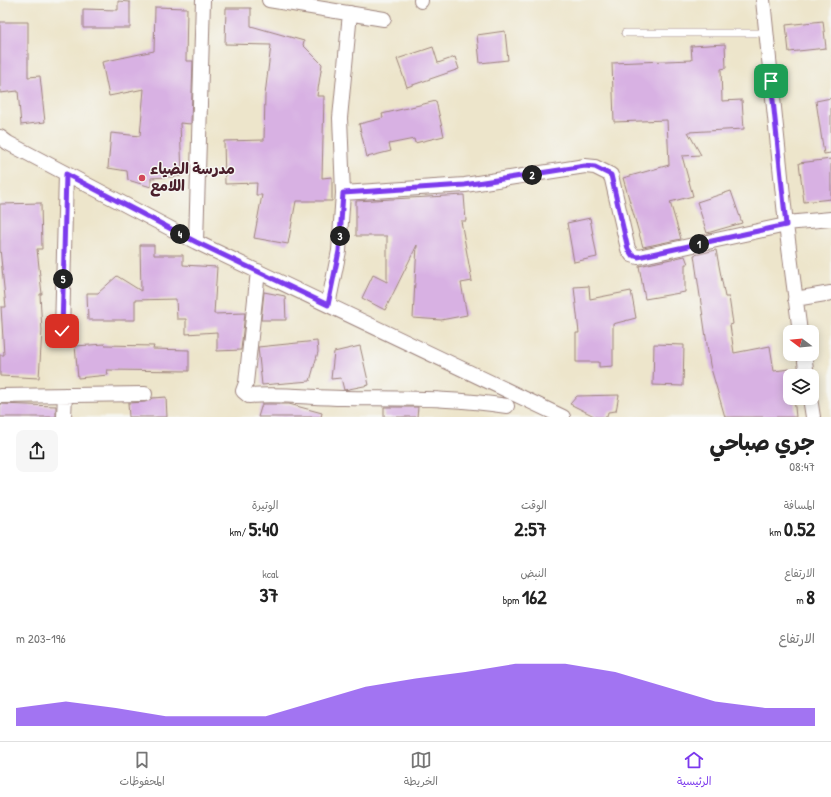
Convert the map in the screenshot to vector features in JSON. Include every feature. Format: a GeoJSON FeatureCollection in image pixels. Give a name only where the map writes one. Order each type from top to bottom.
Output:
{"type":"FeatureCollection","features":[{"type":"Feature","properties":{"kind":"street"},"geometry":{"type":"LineString","coordinates":[[196,242],[203,0]]}},
{"type":"Feature","properties":{"kind":"street"},"geometry":{"type":"LineString","coordinates":[[269,0],[384,18]]}},
{"type":"Feature","properties":{"kind":"street"},"geometry":{"type":"LineString","coordinates":[[762,0],[786,224],[799,325]]}},
{"type":"Feature","properties":{"kind":"street"},"geometry":{"type":"LineString","coordinates":[[328,305],[339,251],[343,193],[340,118],[350,13]]}},
{"type":"Feature","properties":{"kind":"street"},"geometry":{"type":"LineString","coordinates":[[2,141],[196,242],[563,417]]}},
{"type":"Feature","properties":{"kind":"street"},"geometry":{"type":"LineString","coordinates":[[343,193],[464,185],[585,166],[595,167],[611,175],[628,249],[632,255],[638,257],[786,224],[831,219]]}},
{"type":"Feature","properties":{"kind":"street"},"geometry":{"type":"LineString","coordinates":[[62,331],[66,174]]}},
{"type":"Feature","properties":{"kind":"street"},"geometry":{"type":"LineString","coordinates":[[258,271],[246,382],[243,391],[249,396],[266,394],[341,398],[475,401],[504,412],[517,395]]}},
{"type":"Feature","properties":{"kind":"street"},"geometry":{"type":"LineString","coordinates":[[795,299],[831,293]]}},
{"type":"Feature","properties":{"kind":"street"},"geometry":{"type":"LineString","coordinates":[[0,396],[145,394]]}},
{"type":"Feature","properties":{"kind":"street"},"geometry":{"type":"LineString","coordinates":[[64,417],[65,395]]}},
{"type":"Feature","properties":{"kind":"street"},"geometry":{"type":"LineString","coordinates":[[811,405],[813,417]]}},
{"type":"Feature","properties":{"kind":"lane"},"geometry":{"type":"LineString","coordinates":[[625,34],[766,33]]}},
{"type":"Feature","properties":{"kind":"building"},"geometry":{"type":"Polygon","coordinates":[[[118,1],[130,2],[130,28],[83,28],[83,9],[118,10],[118,1]]]}},
{"type":"Feature","properties":{"kind":"building"},"geometry":{"type":"Polygon","coordinates":[[[155,7],[187,8],[186,61],[193,61],[191,124],[180,123],[182,176],[151,178],[151,187],[128,180],[127,171],[108,168],[111,133],[140,136],[144,89],[109,96],[102,62],[154,51],[155,7]]]}},
{"type":"Feature","properties":{"kind":"building"},"geometry":{"type":"Polygon","coordinates":[[[226,8],[251,8],[251,26],[304,41],[303,45],[322,64],[317,96],[324,96],[322,178],[332,177],[332,201],[296,201],[288,244],[254,238],[262,195],[256,195],[257,183],[225,184],[224,141],[264,140],[265,95],[271,45],[225,44],[226,8]]]}},
{"type":"Feature","properties":{"kind":"building"},"geometry":{"type":"Polygon","coordinates":[[[823,21],[826,48],[789,52],[786,25],[823,21]]]}},
{"type":"Feature","properties":{"kind":"building"},"geometry":{"type":"Polygon","coordinates":[[[0,22],[28,22],[28,77],[40,76],[45,122],[21,125],[18,91],[0,93],[0,22]]]}},
{"type":"Feature","properties":{"kind":"building"},"geometry":{"type":"Polygon","coordinates":[[[505,31],[508,60],[480,63],[477,35],[505,31]]]}},
{"type":"Feature","properties":{"kind":"building"},"geometry":{"type":"Polygon","coordinates":[[[725,44],[726,68],[721,69],[722,101],[742,100],[744,129],[688,132],[701,155],[682,156],[693,196],[670,202],[681,239],[643,247],[623,178],[669,165],[667,120],[614,122],[612,63],[692,60],[691,46],[725,44]]]}},
{"type":"Feature","properties":{"kind":"building"},"geometry":{"type":"Polygon","coordinates":[[[433,47],[438,63],[455,57],[459,69],[407,87],[397,59],[433,47]]]}},
{"type":"Feature","properties":{"kind":"building"},"geometry":{"type":"Polygon","coordinates":[[[831,98],[831,153],[824,154],[816,101],[831,98]]]}},
{"type":"Feature","properties":{"kind":"building"},"geometry":{"type":"Polygon","coordinates":[[[436,101],[444,136],[415,143],[414,139],[389,144],[391,151],[367,157],[359,124],[383,118],[382,114],[436,101]]]}},
{"type":"Feature","properties":{"kind":"building"},"geometry":{"type":"Polygon","coordinates":[[[831,159],[831,199],[804,202],[799,163],[831,159]]]}},
{"type":"Feature","properties":{"kind":"building"},"geometry":{"type":"Polygon","coordinates":[[[731,191],[742,223],[707,233],[697,202],[731,191]]]}},
{"type":"Feature","properties":{"kind":"building"},"geometry":{"type":"Polygon","coordinates":[[[464,195],[466,221],[461,221],[472,281],[461,283],[467,315],[441,320],[413,318],[417,245],[385,310],[362,298],[373,275],[387,282],[387,236],[356,236],[356,201],[464,195]]]}},
{"type":"Feature","properties":{"kind":"building"},"geometry":{"type":"Polygon","coordinates":[[[41,203],[42,249],[37,249],[42,294],[40,294],[42,331],[39,378],[0,376],[0,355],[4,355],[1,307],[6,307],[0,249],[0,204],[41,203]]]}},
{"type":"Feature","properties":{"kind":"building"},"geometry":{"type":"Polygon","coordinates":[[[590,218],[597,257],[574,262],[567,223],[590,218]]]}},
{"type":"Feature","properties":{"kind":"building"},"geometry":{"type":"Polygon","coordinates":[[[140,245],[154,245],[154,255],[183,255],[183,265],[217,267],[214,314],[245,313],[241,350],[217,351],[217,332],[186,334],[186,319],[177,319],[176,299],[135,300],[135,320],[88,320],[87,293],[98,293],[117,276],[141,291],[140,245]]]}},
{"type":"Feature","properties":{"kind":"building"},"geometry":{"type":"Polygon","coordinates":[[[716,250],[725,297],[729,297],[733,324],[730,325],[734,353],[770,346],[774,371],[783,370],[783,405],[795,405],[796,417],[725,417],[710,365],[694,255],[716,250]]]}},
{"type":"Feature","properties":{"kind":"building"},"geometry":{"type":"Polygon","coordinates":[[[685,256],[688,264],[685,264],[685,292],[645,299],[639,266],[685,256]]]}},
{"type":"Feature","properties":{"kind":"building"},"geometry":{"type":"Polygon","coordinates":[[[589,286],[590,299],[631,291],[636,318],[613,324],[613,366],[599,367],[599,362],[576,362],[576,333],[579,333],[574,287],[589,286]]]}},
{"type":"Feature","properties":{"kind":"building"},"geometry":{"type":"Polygon","coordinates":[[[264,292],[285,296],[286,320],[261,320],[264,292]]]}},
{"type":"Feature","properties":{"kind":"building"},"geometry":{"type":"Polygon","coordinates":[[[317,341],[318,352],[310,381],[262,385],[258,347],[317,341]]]}},
{"type":"Feature","properties":{"kind":"building"},"geometry":{"type":"Polygon","coordinates":[[[105,344],[154,346],[153,349],[189,350],[189,371],[107,370],[108,375],[78,378],[75,346],[105,344]]]}},
{"type":"Feature","properties":{"kind":"building"},"geometry":{"type":"Polygon","coordinates":[[[654,344],[684,345],[683,386],[653,385],[654,344]]]}},
{"type":"Feature","properties":{"kind":"building"},"geometry":{"type":"Polygon","coordinates":[[[360,346],[369,385],[344,390],[341,378],[331,379],[334,352],[360,346]]]}},
{"type":"Feature","properties":{"kind":"building"},"geometry":{"type":"Polygon","coordinates":[[[619,395],[616,411],[608,412],[607,417],[596,417],[570,404],[577,396],[619,395]]]}},
{"type":"Feature","properties":{"kind":"building"},"geometry":{"type":"Polygon","coordinates":[[[166,397],[167,417],[129,417],[128,403],[145,402],[152,398],[166,397]]]}},
{"type":"Feature","properties":{"kind":"building"},"geometry":{"type":"Polygon","coordinates":[[[0,404],[56,406],[56,417],[0,417],[0,404]]]}},
{"type":"Feature","properties":{"kind":"building"},"geometry":{"type":"Polygon","coordinates":[[[262,404],[289,404],[322,413],[321,417],[258,417],[262,404]]]}},
{"type":"Feature","properties":{"kind":"building"},"geometry":{"type":"Polygon","coordinates":[[[384,407],[418,407],[417,417],[384,417],[384,407]]]}},
{"type":"Feature","properties":{"kind":"place","name":"مدرسة الضياء اللامع"},"geometry":{"type":"Point","coordinates":[142,178]}},
{"type":"Feature","properties":{"kind":"route"},"geometry":{"type":"LineString","coordinates":[[62,331],[66,174],[196,242],[328,305],[339,251],[343,193],[464,185],[585,166],[595,167],[611,175],[616,191],[628,249],[632,255],[638,257],[786,225],[771,81]]}}]}
